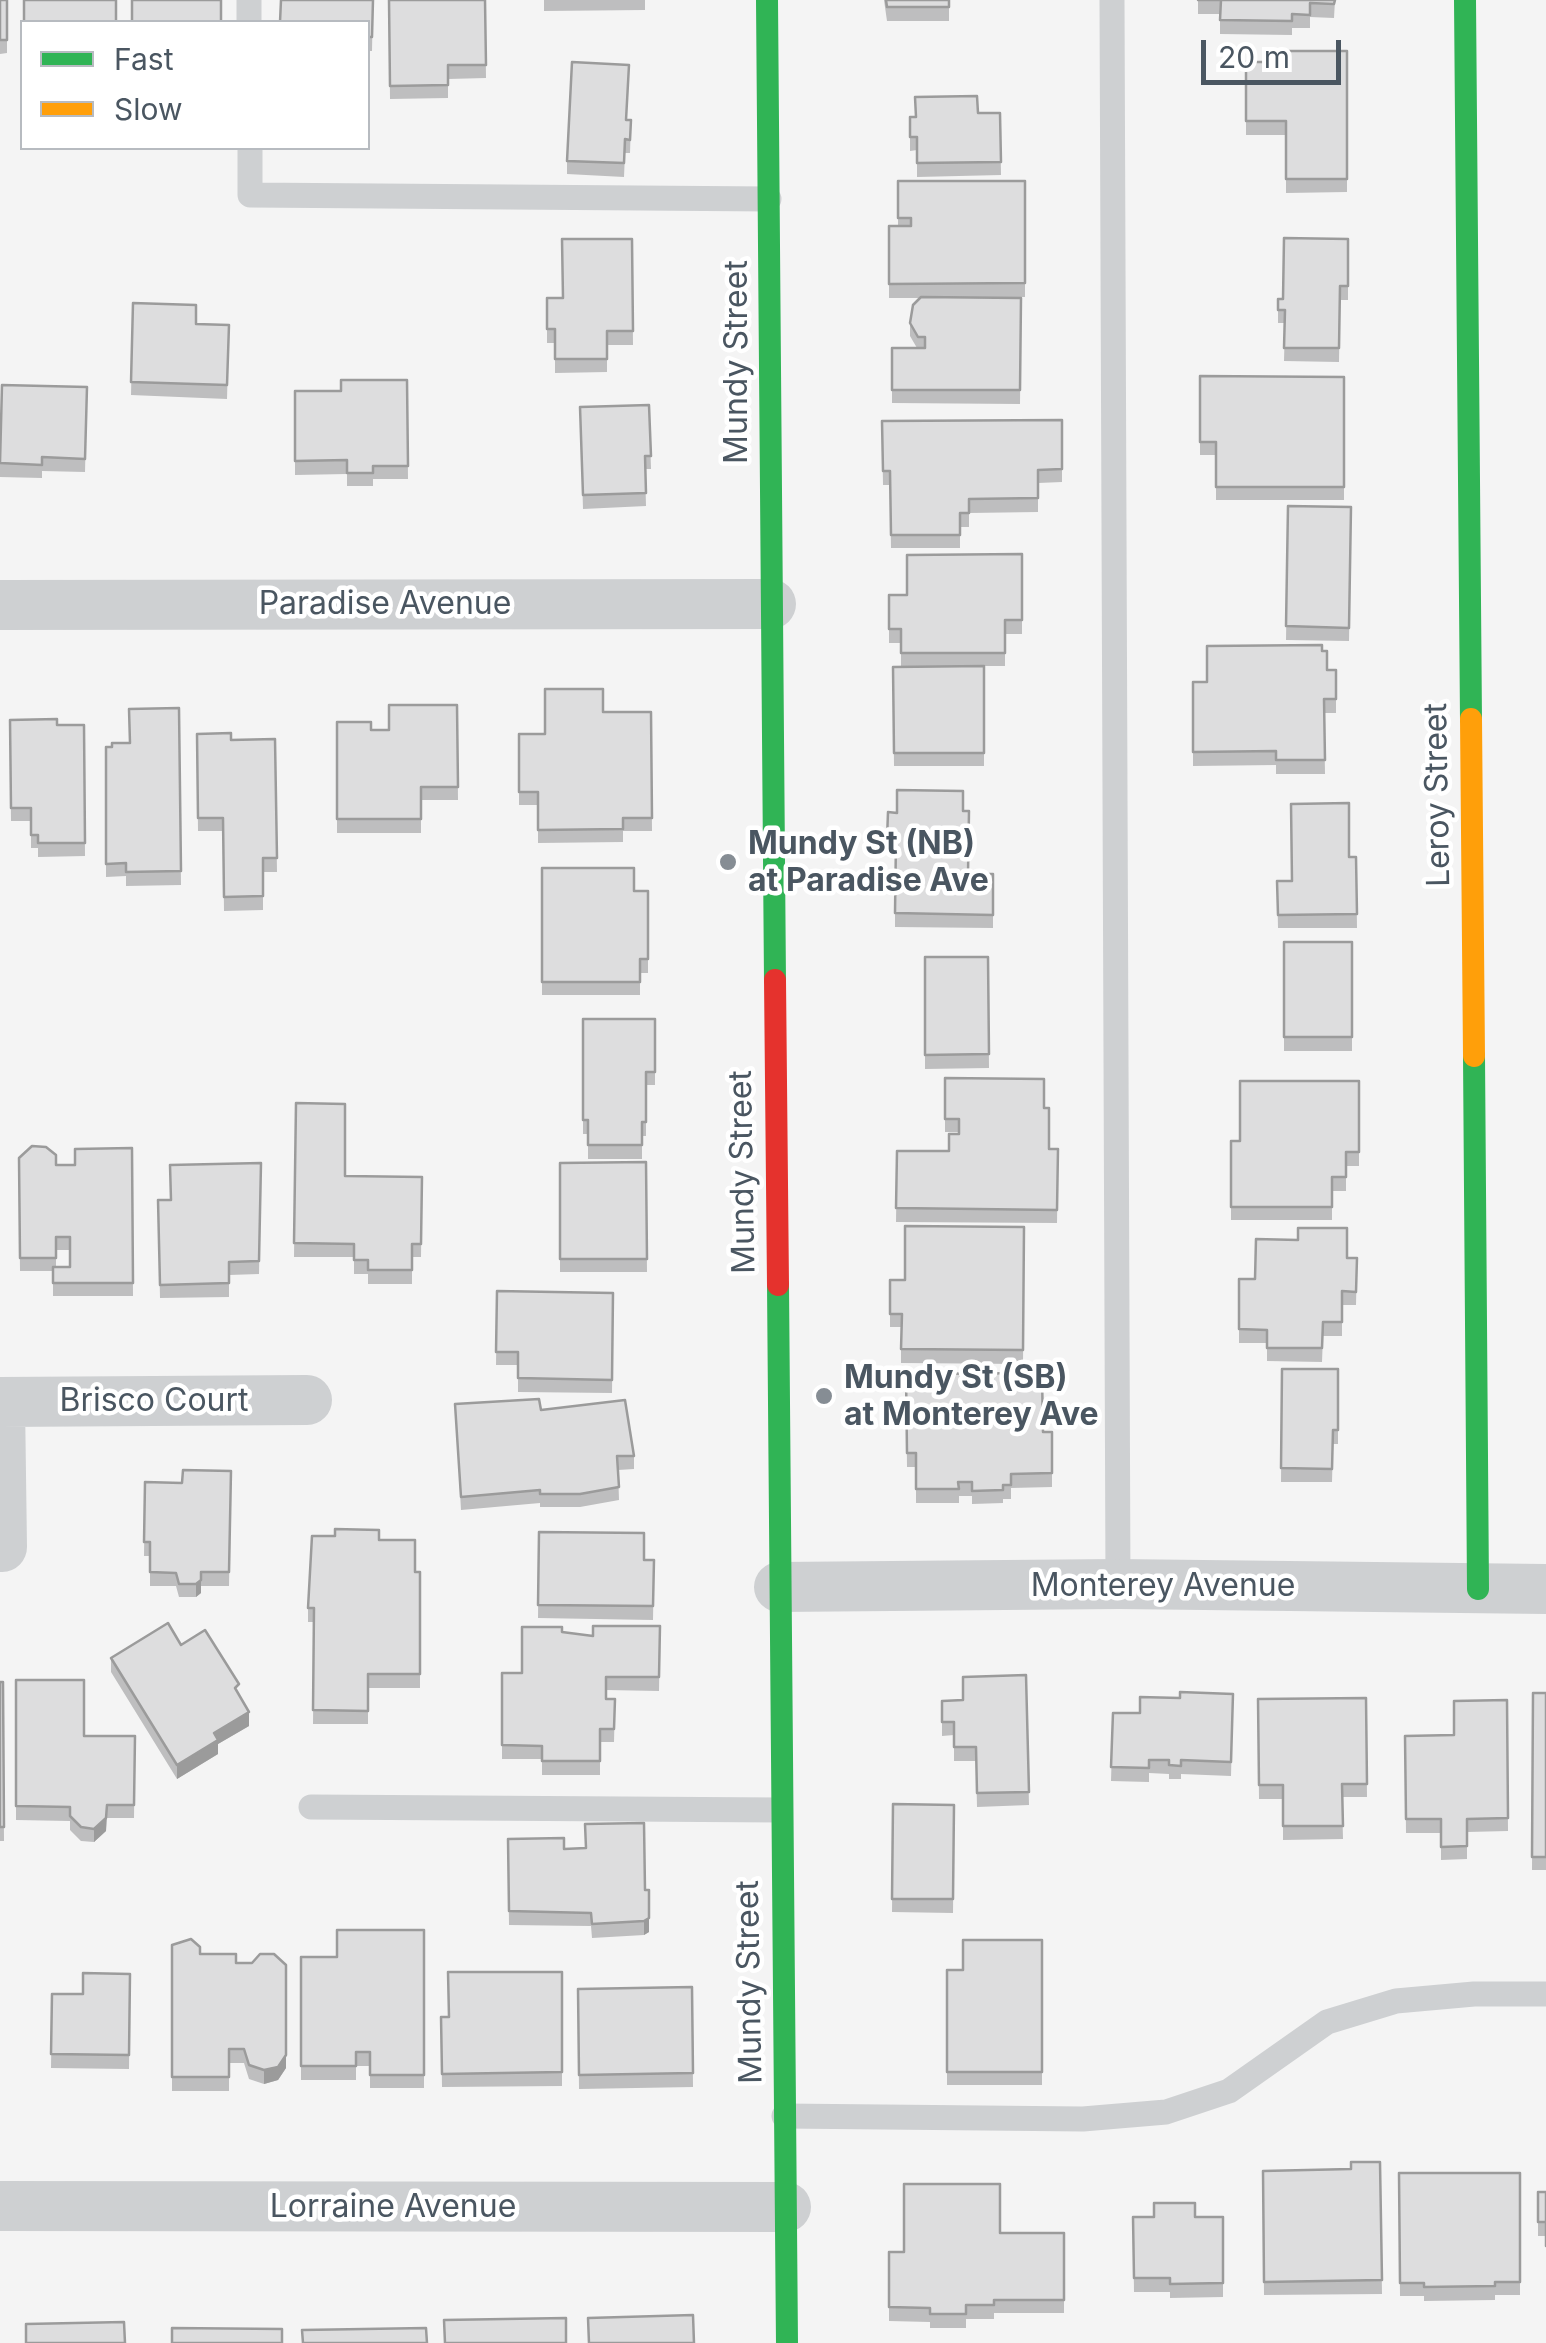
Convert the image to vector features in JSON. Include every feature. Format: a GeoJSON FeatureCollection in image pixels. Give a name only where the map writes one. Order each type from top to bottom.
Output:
{"type":"FeatureCollection","features":[{"type":"Feature","properties":{"kind":"street","name":"Mundy Street"},"geometry":{"type":"LineString","coordinates":[[767,0],[786,2343]]}},
{"type":"Feature","properties":{"kind":"street","name":"Leroy Street"},"geometry":{"type":"LineString","coordinates":[[1465,0],[1478,1589]]}},
{"type":"Feature","properties":{"kind":"street","name":"Paradise Avenue"},"geometry":{"type":"LineString","coordinates":[[0,605],[770,604]]}},
{"type":"Feature","properties":{"kind":"street","name":"Brisco Court"},"geometry":{"type":"LineString","coordinates":[[0,1402],[307,1400]]}},
{"type":"Feature","properties":{"kind":"street"},"geometry":{"type":"LineString","coordinates":[[0,1402],[2,1547]]}},
{"type":"Feature","properties":{"kind":"street","name":"Monterey Avenue"},"geometry":{"type":"LineString","coordinates":[[779,1587],[1118,1584],[1546,1589]]}},
{"type":"Feature","properties":{"kind":"street","name":"Lorraine Avenue"},"geometry":{"type":"LineString","coordinates":[[0,2206],[786,2207]]}},
{"type":"Feature","properties":{"kind":"lane"},"geometry":{"type":"LineString","coordinates":[[1112,0],[1118,1584]]}},
{"type":"Feature","properties":{"kind":"lane"},"geometry":{"type":"LineString","coordinates":[[250,150],[250,195],[768,199]]}},
{"type":"Feature","properties":{"kind":"lane"},"geometry":{"type":"LineString","coordinates":[[312,1807],[780,1810]]}},
{"type":"Feature","properties":{"kind":"lane"},"geometry":{"type":"LineString","coordinates":[[784,2116],[1082,2118],[1166,2112],[1229,2090],[1327,2022],[1396,2000],[1546,1994]]}},
{"type":"Feature","properties":{"kind":"building"},"geometry":{"type":"Polygon","coordinates":[[[0,0],[7,0],[7,40],[0,40],[0,0]]]}},
{"type":"Feature","properties":{"kind":"building"},"geometry":{"type":"Polygon","coordinates":[[[24,0],[116,0],[116,20],[24,20],[24,0]]]}},
{"type":"Feature","properties":{"kind":"building"},"geometry":{"type":"Polygon","coordinates":[[[132,0],[221,0],[221,20],[132,20],[132,0]]]}},
{"type":"Feature","properties":{"kind":"building"},"geometry":{"type":"Polygon","coordinates":[[[281,0],[373,0],[372,37],[370,20],[280,20],[281,0]]]}},
{"type":"Feature","properties":{"kind":"building"},"geometry":{"type":"Polygon","coordinates":[[[389,0],[485,0],[486,65],[448,65],[448,85],[390,86],[389,0]]]}},
{"type":"Feature","properties":{"kind":"building"},"geometry":{"type":"Polygon","coordinates":[[[886,0],[949,0],[949,7],[887,7],[886,0]]]}},
{"type":"Feature","properties":{"kind":"building"},"geometry":{"type":"Polygon","coordinates":[[[1221,0],[1335,0],[1334,4],[1310,3],[1310,15],[1292,14],[1292,21],[1220,20],[1221,0]]]}},
{"type":"Feature","properties":{"kind":"building"},"geometry":{"type":"Polygon","coordinates":[[[1284,51],[1347,51],[1347,179],[1286,179],[1286,121],[1246,121],[1246,62],[1284,62],[1284,51]]]}},
{"type":"Feature","properties":{"kind":"building"},"geometry":{"type":"Polygon","coordinates":[[[572,62],[629,65],[626,120],[631,120],[630,140],[625,139],[624,163],[567,161],[572,62]]]}},
{"type":"Feature","properties":{"kind":"building"},"geometry":{"type":"Polygon","coordinates":[[[977,96],[978,113],[1000,113],[1001,162],[917,163],[917,137],[910,137],[910,117],[916,117],[915,97],[977,96]]]}},
{"type":"Feature","properties":{"kind":"building"},"geometry":{"type":"Polygon","coordinates":[[[898,181],[1025,181],[1025,283],[889,284],[889,226],[911,226],[911,218],[898,218],[898,181]]]}},
{"type":"Feature","properties":{"kind":"building"},"geometry":{"type":"Polygon","coordinates":[[[1284,238],[1348,239],[1348,286],[1340,286],[1339,348],[1284,348],[1285,310],[1278,310],[1278,299],[1283,299],[1284,238]]]}},
{"type":"Feature","properties":{"kind":"building"},"geometry":{"type":"Polygon","coordinates":[[[562,239],[632,239],[633,331],[607,331],[607,359],[555,359],[555,329],[547,329],[547,298],[563,298],[562,239]]]}},
{"type":"Feature","properties":{"kind":"building"},"geometry":{"type":"Polygon","coordinates":[[[921,297],[1021,298],[1020,390],[892,390],[892,348],[925,348],[925,337],[918,337],[910,323],[913,305],[921,297]]]}},
{"type":"Feature","properties":{"kind":"building"},"geometry":{"type":"Polygon","coordinates":[[[133,303],[196,305],[196,324],[229,325],[227,385],[131,382],[133,303]]]}},
{"type":"Feature","properties":{"kind":"building"},"geometry":{"type":"Polygon","coordinates":[[[1200,376],[1344,377],[1344,487],[1216,487],[1216,442],[1200,442],[1200,376]]]}},
{"type":"Feature","properties":{"kind":"building"},"geometry":{"type":"Polygon","coordinates":[[[341,380],[407,380],[408,466],[373,466],[373,473],[347,473],[347,460],[295,461],[295,391],[341,391],[341,380]]]}},
{"type":"Feature","properties":{"kind":"building"},"geometry":{"type":"Polygon","coordinates":[[[2,385],[87,387],[85,459],[42,457],[42,465],[0,463],[2,385]]]}},
{"type":"Feature","properties":{"kind":"building"},"geometry":{"type":"Polygon","coordinates":[[[649,405],[651,456],[645,456],[646,493],[583,495],[580,407],[649,405]]]}},
{"type":"Feature","properties":{"kind":"building"},"geometry":{"type":"Polygon","coordinates":[[[1062,420],[1062,469],[1038,470],[1038,498],[969,499],[969,513],[960,513],[960,535],[891,535],[890,471],[883,471],[882,421],[1062,420]]]}},
{"type":"Feature","properties":{"kind":"building"},"geometry":{"type":"Polygon","coordinates":[[[1288,506],[1351,507],[1349,628],[1286,626],[1288,506]]]}},
{"type":"Feature","properties":{"kind":"building"},"geometry":{"type":"Polygon","coordinates":[[[1022,554],[1022,620],[1005,620],[1005,653],[901,653],[901,629],[889,629],[889,595],[907,595],[907,555],[1022,554]]]}},
{"type":"Feature","properties":{"kind":"building"},"geometry":{"type":"Polygon","coordinates":[[[1322,645],[1322,651],[1327,651],[1327,670],[1336,670],[1336,699],[1324,699],[1325,760],[1276,760],[1276,751],[1193,752],[1193,682],[1207,682],[1207,646],[1322,645]]]}},
{"type":"Feature","properties":{"kind":"building"},"geometry":{"type":"Polygon","coordinates":[[[984,666],[984,753],[894,753],[893,667],[984,666]]]}},
{"type":"Feature","properties":{"kind":"building"},"geometry":{"type":"Polygon","coordinates":[[[545,689],[603,689],[603,712],[651,712],[652,818],[623,818],[623,829],[538,830],[538,792],[519,792],[519,734],[545,734],[545,689]]]}},
{"type":"Feature","properties":{"kind":"building"},"geometry":{"type":"Polygon","coordinates":[[[389,705],[457,705],[458,787],[421,787],[421,819],[337,819],[337,722],[371,722],[371,730],[389,730],[389,705]]]}},
{"type":"Feature","properties":{"kind":"building"},"geometry":{"type":"Polygon","coordinates":[[[179,708],[181,871],[126,872],[126,863],[106,864],[106,747],[130,743],[129,709],[179,708]]]}},
{"type":"Feature","properties":{"kind":"building"},"geometry":{"type":"Polygon","coordinates":[[[57,719],[57,725],[84,725],[85,843],[38,843],[38,835],[31,835],[31,808],[11,808],[10,720],[57,719]]]}},
{"type":"Feature","properties":{"kind":"building"},"geometry":{"type":"Polygon","coordinates":[[[231,733],[231,740],[275,739],[277,858],[263,858],[263,896],[224,897],[223,818],[198,818],[197,734],[231,733]]]}},
{"type":"Feature","properties":{"kind":"building"},"geometry":{"type":"Polygon","coordinates":[[[897,790],[963,791],[963,811],[969,811],[968,874],[993,874],[993,915],[895,913],[896,839],[887,839],[888,812],[897,813],[897,790]]]}},
{"type":"Feature","properties":{"kind":"building"},"geometry":{"type":"Polygon","coordinates":[[[1349,803],[1349,857],[1356,857],[1357,914],[1278,915],[1277,881],[1292,881],[1291,804],[1349,803]]]}},
{"type":"Feature","properties":{"kind":"building"},"geometry":{"type":"Polygon","coordinates":[[[542,868],[634,868],[634,891],[648,891],[648,959],[640,959],[640,982],[542,982],[542,868]]]}},
{"type":"Feature","properties":{"kind":"building"},"geometry":{"type":"Polygon","coordinates":[[[1284,942],[1352,942],[1352,1037],[1284,1037],[1284,942]]]}},
{"type":"Feature","properties":{"kind":"building"},"geometry":{"type":"Polygon","coordinates":[[[925,957],[988,957],[989,1054],[925,1055],[925,957]]]}},
{"type":"Feature","properties":{"kind":"building"},"geometry":{"type":"Polygon","coordinates":[[[583,1019],[655,1019],[655,1072],[646,1072],[642,1145],[588,1145],[588,1120],[583,1120],[583,1019]]]}},
{"type":"Feature","properties":{"kind":"building"},"geometry":{"type":"Polygon","coordinates":[[[945,1078],[1044,1079],[1049,1149],[1058,1149],[1057,1210],[896,1208],[897,1151],[949,1151],[949,1134],[959,1134],[959,1119],[945,1119],[945,1078]]]}},
{"type":"Feature","properties":{"kind":"building"},"geometry":{"type":"Polygon","coordinates":[[[1240,1081],[1359,1081],[1359,1152],[1346,1152],[1346,1177],[1332,1177],[1332,1207],[1231,1207],[1231,1141],[1240,1141],[1240,1081]]]}},
{"type":"Feature","properties":{"kind":"building"},"geometry":{"type":"Polygon","coordinates":[[[296,1103],[345,1104],[345,1176],[422,1177],[421,1244],[412,1244],[412,1270],[368,1270],[368,1260],[354,1260],[354,1244],[294,1243],[296,1103]]]}},
{"type":"Feature","properties":{"kind":"building"},"geometry":{"type":"Polygon","coordinates":[[[32,1146],[46,1147],[56,1155],[56,1165],[75,1165],[75,1149],[132,1148],[133,1283],[53,1283],[53,1267],[70,1267],[70,1237],[56,1237],[56,1258],[20,1258],[19,1158],[32,1146]]]}},
{"type":"Feature","properties":{"kind":"building"},"geometry":{"type":"Polygon","coordinates":[[[646,1162],[647,1259],[560,1259],[560,1163],[646,1162]]]}},
{"type":"Feature","properties":{"kind":"building"},"geometry":{"type":"Polygon","coordinates":[[[261,1163],[259,1261],[229,1262],[229,1283],[160,1285],[158,1200],[171,1200],[170,1165],[261,1163]]]}},
{"type":"Feature","properties":{"kind":"building"},"geometry":{"type":"Polygon","coordinates":[[[905,1226],[1024,1227],[1023,1350],[901,1349],[902,1314],[890,1314],[890,1280],[905,1280],[905,1226]]]}},
{"type":"Feature","properties":{"kind":"building"},"geometry":{"type":"Polygon","coordinates":[[[1298,1228],[1347,1228],[1347,1258],[1357,1258],[1356,1292],[1342,1291],[1342,1322],[1323,1322],[1322,1348],[1267,1348],[1267,1330],[1239,1329],[1239,1279],[1255,1279],[1256,1239],[1298,1240],[1298,1228]]]}},
{"type":"Feature","properties":{"kind":"building"},"geometry":{"type":"Polygon","coordinates":[[[497,1291],[613,1293],[612,1380],[518,1378],[518,1352],[496,1352],[497,1291]]]}},
{"type":"Feature","properties":{"kind":"building"},"geometry":{"type":"Polygon","coordinates":[[[1282,1369],[1338,1369],[1338,1430],[1333,1430],[1332,1469],[1281,1468],[1282,1369]]]}},
{"type":"Feature","properties":{"kind":"building"},"geometry":{"type":"Polygon","coordinates":[[[1042,1373],[1043,1432],[1052,1432],[1052,1473],[1011,1474],[1011,1485],[1003,1485],[1003,1490],[972,1491],[972,1482],[958,1482],[959,1489],[916,1489],[916,1453],[907,1453],[906,1374],[1042,1373]]]}},
{"type":"Feature","properties":{"kind":"building"},"geometry":{"type":"Polygon","coordinates":[[[539,1399],[541,1410],[625,1400],[634,1456],[617,1456],[619,1487],[580,1494],[540,1494],[540,1490],[461,1497],[455,1404],[539,1399]]]}},
{"type":"Feature","properties":{"kind":"building"},"geometry":{"type":"Polygon","coordinates":[[[183,1470],[231,1471],[229,1572],[201,1572],[201,1580],[196,1584],[179,1584],[176,1573],[150,1572],[150,1542],[144,1542],[145,1482],[182,1483],[183,1470]]]}},
{"type":"Feature","properties":{"kind":"building"},"geometry":{"type":"Polygon","coordinates":[[[335,1529],[379,1530],[379,1540],[415,1540],[415,1572],[420,1572],[420,1674],[368,1674],[368,1711],[313,1710],[314,1608],[308,1608],[312,1536],[335,1536],[335,1529]]]}},
{"type":"Feature","properties":{"kind":"building"},"geometry":{"type":"Polygon","coordinates":[[[539,1532],[644,1533],[644,1560],[654,1560],[653,1606],[538,1605],[539,1532]]]}},
{"type":"Feature","properties":{"kind":"building"},"geometry":{"type":"Polygon","coordinates":[[[168,1623],[181,1645],[205,1630],[239,1684],[235,1688],[249,1712],[214,1733],[218,1740],[177,1765],[111,1658],[168,1623]]]}},
{"type":"Feature","properties":{"kind":"building"},"geometry":{"type":"Polygon","coordinates":[[[593,1626],[660,1626],[659,1677],[606,1677],[606,1699],[615,1699],[614,1729],[600,1729],[600,1761],[542,1761],[542,1746],[502,1745],[502,1673],[522,1673],[522,1627],[562,1627],[562,1632],[593,1636],[593,1626]]]}},
{"type":"Feature","properties":{"kind":"building"},"geometry":{"type":"Polygon","coordinates":[[[1026,1675],[1029,1792],[977,1793],[976,1747],[954,1747],[954,1722],[942,1722],[942,1701],[963,1700],[963,1677],[1026,1675]]]}},
{"type":"Feature","properties":{"kind":"building"},"geometry":{"type":"Polygon","coordinates":[[[16,1680],[84,1680],[84,1736],[135,1736],[134,1805],[107,1805],[106,1818],[94,1829],[81,1827],[70,1816],[70,1807],[16,1806],[16,1680]]]}},
{"type":"Feature","properties":{"kind":"building"},"geometry":{"type":"Polygon","coordinates":[[[3,1682],[4,1827],[0,1827],[3,1682]]]}},
{"type":"Feature","properties":{"kind":"building"},"geometry":{"type":"Polygon","coordinates":[[[1180,1692],[1233,1694],[1231,1762],[1181,1760],[1181,1766],[1169,1765],[1169,1760],[1149,1760],[1149,1768],[1111,1767],[1113,1713],[1140,1713],[1140,1697],[1180,1698],[1180,1692]]]}},
{"type":"Feature","properties":{"kind":"building"},"geometry":{"type":"Polygon","coordinates":[[[1533,1693],[1546,1693],[1546,1857],[1532,1857],[1533,1693]]]}},
{"type":"Feature","properties":{"kind":"building"},"geometry":{"type":"Polygon","coordinates":[[[1366,1698],[1367,1784],[1342,1784],[1343,1826],[1283,1826],[1283,1785],[1259,1785],[1258,1699],[1366,1698]]]}},
{"type":"Feature","properties":{"kind":"building"},"geometry":{"type":"Polygon","coordinates":[[[1507,1700],[1508,1818],[1467,1819],[1467,1846],[1441,1847],[1441,1819],[1406,1819],[1405,1736],[1454,1735],[1454,1701],[1507,1700]]]}},
{"type":"Feature","properties":{"kind":"building"},"geometry":{"type":"Polygon","coordinates":[[[893,1804],[954,1805],[953,1899],[892,1899],[893,1804]]]}},
{"type":"Feature","properties":{"kind":"building"},"geometry":{"type":"Polygon","coordinates":[[[644,1823],[649,1918],[592,1924],[591,1913],[509,1911],[508,1839],[564,1838],[564,1849],[586,1848],[585,1824],[644,1823]]]}},
{"type":"Feature","properties":{"kind":"building"},"geometry":{"type":"Polygon","coordinates":[[[337,1930],[424,1930],[424,2075],[370,2075],[370,2052],[356,2052],[356,2066],[301,2066],[301,1957],[337,1957],[337,1930]]]}},
{"type":"Feature","properties":{"kind":"building"},"geometry":{"type":"Polygon","coordinates":[[[191,1939],[200,1947],[200,1954],[236,1954],[236,1963],[252,1963],[260,1954],[274,1954],[286,1965],[286,2055],[278,2067],[264,2070],[249,2065],[244,2049],[229,2049],[229,2077],[172,2077],[172,1945],[191,1939]]]}},
{"type":"Feature","properties":{"kind":"building"},"geometry":{"type":"Polygon","coordinates":[[[963,1940],[1042,1940],[1042,2072],[947,2072],[947,1970],[963,1970],[963,1940]]]}},
{"type":"Feature","properties":{"kind":"building"},"geometry":{"type":"Polygon","coordinates":[[[448,1972],[562,1972],[562,2072],[442,2074],[441,2017],[449,2017],[448,1972]]]}},
{"type":"Feature","properties":{"kind":"building"},"geometry":{"type":"Polygon","coordinates":[[[83,1973],[130,1974],[129,2055],[51,2054],[52,1994],[83,1994],[83,1973]]]}},
{"type":"Feature","properties":{"kind":"building"},"geometry":{"type":"Polygon","coordinates":[[[692,1987],[693,2073],[579,2075],[578,1989],[692,1987]]]}},
{"type":"Feature","properties":{"kind":"building"},"geometry":{"type":"Polygon","coordinates":[[[1351,2162],[1380,2162],[1382,2280],[1264,2282],[1263,2171],[1351,2169],[1351,2162]]]}},
{"type":"Feature","properties":{"kind":"building"},"geometry":{"type":"Polygon","coordinates":[[[1399,2173],[1520,2173],[1520,2282],[1424,2287],[1424,2283],[1400,2283],[1399,2173]]]}},
{"type":"Feature","properties":{"kind":"building"},"geometry":{"type":"Polygon","coordinates":[[[904,2184],[1000,2184],[1000,2233],[1064,2233],[1064,2300],[994,2300],[994,2305],[966,2305],[966,2314],[930,2314],[930,2308],[889,2307],[889,2252],[904,2252],[904,2184]]]}},
{"type":"Feature","properties":{"kind":"building"},"geometry":{"type":"Polygon","coordinates":[[[1538,2192],[1546,2192],[1546,2222],[1538,2222],[1538,2192]]]}},
{"type":"Feature","properties":{"kind":"building"},"geometry":{"type":"Polygon","coordinates":[[[1154,2203],[1195,2203],[1195,2217],[1223,2217],[1223,2283],[1170,2284],[1170,2278],[1134,2278],[1133,2217],[1154,2217],[1154,2203]]]}},
{"type":"Feature","properties":{"kind":"building"},"geometry":{"type":"Polygon","coordinates":[[[693,2315],[694,2343],[589,2343],[588,2318],[693,2315]]]}},
{"type":"Feature","properties":{"kind":"building"},"geometry":{"type":"Polygon","coordinates":[[[566,2318],[566,2343],[445,2343],[444,2320],[566,2318]]]}},
{"type":"Feature","properties":{"kind":"building"},"geometry":{"type":"Polygon","coordinates":[[[124,2322],[125,2343],[26,2343],[26,2324],[124,2322]]]}},
{"type":"Feature","properties":{"kind":"building"},"geometry":{"type":"Polygon","coordinates":[[[172,2328],[282,2329],[282,2343],[172,2343],[172,2328]]]}},
{"type":"Feature","properties":{"kind":"building"},"geometry":{"type":"Polygon","coordinates":[[[426,2328],[427,2343],[303,2343],[302,2330],[426,2328]]]}},
{"type":"Feature","properties":{"kind":"traffic: fast"},"geometry":{"type":"LineString","coordinates":[[767,0],[775,980]]}},
{"type":"Feature","properties":{"kind":"traffic: fast"},"geometry":{"type":"LineString","coordinates":[[1465,0],[1471,719]]}},
{"type":"Feature","properties":{"kind":"traffic: fast"},"geometry":{"type":"LineString","coordinates":[[1474,1056],[1478,1589]]}},
{"type":"Feature","properties":{"kind":"traffic: fast"},"geometry":{"type":"LineString","coordinates":[[778,1285],[787,2343]]}},
{"type":"Feature","properties":{"kind":"traffic: slow"},"geometry":{"type":"LineString","coordinates":[[1471,719],[1474,1056]]}},
{"type":"Feature","properties":{"kind":"traffic: jam"},"geometry":{"type":"LineString","coordinates":[[775,980],[778,1285]]}},
{"type":"Feature","properties":{"kind":"place","name":"Mundy St (NB) at Paradise Ave"},"geometry":{"type":"Point","coordinates":[728,862]}},
{"type":"Feature","properties":{"kind":"place","name":"Mundy St (SB) at Monterey Ave"},"geometry":{"type":"Point","coordinates":[824,1396]}}]}
